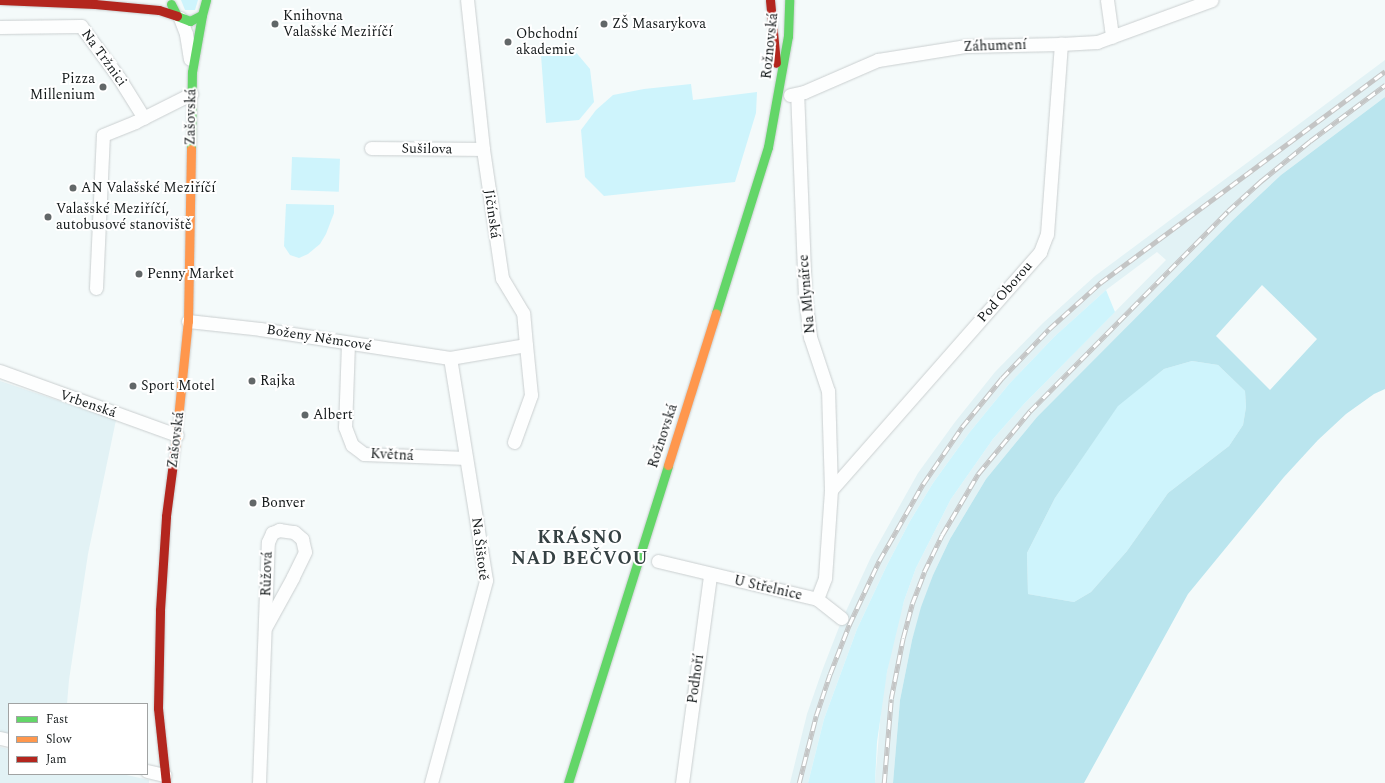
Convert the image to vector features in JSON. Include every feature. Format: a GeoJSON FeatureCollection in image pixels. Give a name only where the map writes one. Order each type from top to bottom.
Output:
{"type":"FeatureCollection","features":[{"type":"Feature","properties":{"kind":"main road"},"geometry":{"type":"LineString","coordinates":[[0,0],[95,4],[159,10],[190,21],[214,5]]}},
{"type":"Feature","properties":{"kind":"main road"},"geometry":{"type":"LineString","coordinates":[[171,0],[172,8],[178,17]]}},
{"type":"Feature","properties":{"kind":"main road","name":"Zašovská"},"geometry":{"type":"LineString","coordinates":[[166,779],[158,708],[160,610],[166,516],[177,435],[188,321],[192,72],[206,0]]}},
{"type":"Feature","properties":{"kind":"main road"},"geometry":{"type":"LineString","coordinates":[[770,0],[778,96]]}},
{"type":"Feature","properties":{"kind":"main road","name":"Rožnovská"},"geometry":{"type":"LineString","coordinates":[[778,96],[780,0]]}},
{"type":"Feature","properties":{"kind":"main road","name":"Rožnovská"},"geometry":{"type":"LineString","coordinates":[[568,783],[754,197],[772,133],[788,36],[789,0]]}},
{"type":"Feature","properties":{"kind":"main road"},"geometry":{"type":"LineString","coordinates":[[788,36],[794,0]]}},
{"type":"Feature","properties":{"kind":"street","name":"Jičínská"},"geometry":{"type":"LineString","coordinates":[[467,0],[483,149],[502,278],[523,314],[531,395],[514,442]]}},
{"type":"Feature","properties":{"kind":"street"},"geometry":{"type":"LineString","coordinates":[[1107,0],[1112,38]]}},
{"type":"Feature","properties":{"kind":"street","name":"Záhumení"},"geometry":{"type":"LineString","coordinates":[[778,96],[797,94],[878,60],[965,46],[1097,42],[1112,38],[1212,0]]}},
{"type":"Feature","properties":{"kind":"street","name":"Zašovská"},"geometry":{"type":"LineString","coordinates":[[178,17],[187,40],[192,72]]}},
{"type":"Feature","properties":{"kind":"street","name":"Na Tržnici"},"geometry":{"type":"LineString","coordinates":[[1,26],[81,26],[119,78],[144,118]]}},
{"type":"Feature","properties":{"kind":"street","name":"Pod Oborou"},"geometry":{"type":"LineString","coordinates":[[831,490],[1040,252],[1047,234],[1061,44]]}},
{"type":"Feature","properties":{"kind":"street"},"geometry":{"type":"LineString","coordinates":[[96,288],[103,135],[144,118],[191,94]]}},
{"type":"Feature","properties":{"kind":"street","name":"Na Mlynářce"},"geometry":{"type":"LineString","coordinates":[[797,94],[805,298],[810,337],[828,391],[831,490]]}},
{"type":"Feature","properties":{"kind":"street","name":"Sušilova"},"geometry":{"type":"LineString","coordinates":[[371,148],[483,149]]}},
{"type":"Feature","properties":{"kind":"street","name":"Boženy Němcové"},"geometry":{"type":"LineString","coordinates":[[188,321],[260,328],[450,358]]}},
{"type":"Feature","properties":{"kind":"street","name":"Květná"},"geometry":{"type":"LineString","coordinates":[[348,343],[345,427],[352,445],[364,454],[466,458]]}},
{"type":"Feature","properties":{"kind":"street"},"geometry":{"type":"LineString","coordinates":[[450,358],[526,345]]}},
{"type":"Feature","properties":{"kind":"street","name":"Na Šištotě"},"geometry":{"type":"LineString","coordinates":[[431,783],[486,580],[450,358]]}},
{"type":"Feature","properties":{"kind":"street","name":"Vrbenská"},"geometry":{"type":"LineString","coordinates":[[0,371],[177,435]]}},
{"type":"Feature","properties":{"kind":"street","name":"U Střelnice"},"geometry":{"type":"LineString","coordinates":[[658,561],[710,575],[817,599],[825,578],[831,490]]}},
{"type":"Feature","properties":{"kind":"street","name":"Růžová"},"geometry":{"type":"LineString","coordinates":[[259,783],[268,542],[272,533],[279,530],[294,532],[302,539],[305,552],[265,628]]}},
{"type":"Feature","properties":{"kind":"street","name":"Podhoří"},"geometry":{"type":"LineString","coordinates":[[682,783],[710,575]]}},
{"type":"Feature","properties":{"kind":"street"},"geometry":{"type":"LineString","coordinates":[[817,599],[841,618]]}},
{"type":"Feature","properties":{"kind":"street"},"geometry":{"type":"LineString","coordinates":[[148,771],[166,779]]}},
{"type":"Feature","properties":{"kind":"shaded area"},"geometry":{"type":"Polygon","coordinates":[[[181,0],[198,0],[195,10],[185,10],[181,0]]]}},
{"type":"Feature","properties":{"kind":"shaded area"},"geometry":{"type":"Polygon","coordinates":[[[574,50],[590,69],[594,102],[579,120],[546,123],[541,55],[574,50]]]}},
{"type":"Feature","properties":{"kind":"shaded area"},"geometry":{"type":"Polygon","coordinates":[[[1385,60],[1385,97],[1281,175],[1233,220],[1037,417],[986,479],[950,539],[933,575],[912,640],[900,700],[893,783],[875,783],[882,697],[894,636],[904,601],[916,568],[951,499],[993,439],[1024,404],[1166,260],[1157,252],[1106,290],[1055,336],[1009,384],[969,433],[933,483],[910,521],[887,565],[857,629],[824,719],[808,783],[790,783],[807,714],[822,671],[841,622],[871,557],[918,473],[955,422],[995,372],[1043,323],[1095,276],[1385,60]]]}},
{"type":"Feature","properties":{"kind":"shaded area"},"geometry":{"type":"Polygon","coordinates":[[[691,84],[693,100],[757,92],[756,113],[735,182],[604,196],[585,177],[581,130],[596,110],[613,95],[644,89],[691,84]]]}},
{"type":"Feature","properties":{"kind":"shaded area"},"geometry":{"type":"Polygon","coordinates":[[[1385,97],[1385,389],[1374,394],[1346,414],[1318,440],[1284,477],[1188,594],[1084,783],[893,783],[900,700],[912,640],[921,607],[933,575],[950,539],[986,479],[1037,417],[1233,220],[1281,175],[1385,97]],[[1262,285],[1216,336],[1270,390],[1317,339],[1262,285]],[[1192,361],[1164,369],[1118,406],[1055,498],[1027,553],[1028,594],[1074,602],[1091,592],[1127,551],[1168,493],[1229,446],[1243,425],[1246,407],[1245,391],[1218,365],[1192,361]]]}},
{"type":"Feature","properties":{"kind":"shaded area"},"geometry":{"type":"Polygon","coordinates":[[[292,157],[340,159],[339,192],[291,190],[292,157]]]}},
{"type":"Feature","properties":{"kind":"shaded area"},"geometry":{"type":"Polygon","coordinates":[[[286,204],[334,205],[334,213],[326,234],[320,244],[308,254],[299,258],[290,255],[284,246],[286,204]]]}},
{"type":"Feature","properties":{"kind":"shaded area"},"geometry":{"type":"Polygon","coordinates":[[[1106,290],[1115,312],[1024,404],[993,439],[951,499],[916,568],[904,601],[887,672],[877,742],[875,783],[808,783],[824,719],[857,629],[887,565],[910,521],[933,483],[969,433],[1009,384],[1055,336],[1106,290]]]}},
{"type":"Feature","properties":{"kind":"shaded area"},"geometry":{"type":"Polygon","coordinates":[[[1192,361],[1218,365],[1245,391],[1246,407],[1243,425],[1229,446],[1168,493],[1127,551],[1091,592],[1074,602],[1028,594],[1027,553],[1055,498],[1118,405],[1164,369],[1192,361]]]}},
{"type":"Feature","properties":{"kind":"shaded area"},"geometry":{"type":"Polygon","coordinates":[[[0,381],[116,420],[88,554],[69,680],[67,703],[8,703],[8,736],[0,734],[0,381]]]}},
{"type":"Feature","properties":{"kind":"shaded area"},"geometry":{"type":"Polygon","coordinates":[[[0,747],[8,749],[8,775],[126,775],[149,780],[149,783],[0,783],[0,747]]]}},
{"type":"Feature","properties":{"kind":"railway"},"geometry":{"type":"LineString","coordinates":[[799,783],[816,716],[830,674],[849,625],[879,561],[923,484],[962,427],[1002,378],[1049,329],[1100,283],[1385,71]]}},
{"type":"Feature","properties":{"kind":"railway"},"geometry":{"type":"LineString","coordinates":[[884,783],[891,699],[903,638],[912,604],[924,572],[942,535],[978,474],[1030,411],[1228,211],[1261,181],[1310,141],[1385,85]]}},
{"type":"Feature","properties":{"kind":"traffic: fast"},"geometry":{"type":"LineString","coordinates":[[171,4],[177,16],[190,21],[202,15],[206,0]]}},
{"type":"Feature","properties":{"kind":"traffic: fast"},"geometry":{"type":"LineString","coordinates":[[716,313],[768,147],[788,36],[789,0]]}},
{"type":"Feature","properties":{"kind":"traffic: fast"},"geometry":{"type":"LineString","coordinates":[[191,149],[192,72],[202,15]]}},
{"type":"Feature","properties":{"kind":"traffic: fast"},"geometry":{"type":"LineString","coordinates":[[568,783],[668,465]]}},
{"type":"Feature","properties":{"kind":"traffic: slow"},"geometry":{"type":"LineString","coordinates":[[175,448],[188,321],[191,149]]}},
{"type":"Feature","properties":{"kind":"traffic: slow"},"geometry":{"type":"LineString","coordinates":[[668,465],[716,313]]}},
{"type":"Feature","properties":{"kind":"traffic: jam"},"geometry":{"type":"LineString","coordinates":[[0,0],[95,4],[159,10],[177,16]]}},
{"type":"Feature","properties":{"kind":"traffic: jam"},"geometry":{"type":"LineString","coordinates":[[770,0],[776,63]]}},
{"type":"Feature","properties":{"kind":"traffic: jam"},"geometry":{"type":"LineString","coordinates":[[166,783],[158,708],[160,610],[166,516],[175,448]]}},
{"type":"Feature","properties":{"kind":"place","name":"Knihovna Valašské Meziříčí"},"geometry":{"type":"Point","coordinates":[275,24]}},
{"type":"Feature","properties":{"kind":"place","name":"ZŠ Masarykova"},"geometry":{"type":"Point","coordinates":[604,24]}},
{"type":"Feature","properties":{"kind":"place","name":"Obchodní akademie"},"geometry":{"type":"Point","coordinates":[508,42]}},
{"type":"Feature","properties":{"kind":"place","name":"Pizza Millenium"},"geometry":{"type":"Point","coordinates":[103,87]}},
{"type":"Feature","properties":{"kind":"place","name":"AN Valašské Meziříčí"},"geometry":{"type":"Point","coordinates":[73,188]}},
{"type":"Feature","properties":{"kind":"place","name":"Valašské Meziříčí, autobusové stanoviště"},"geometry":{"type":"Point","coordinates":[48,217]}},
{"type":"Feature","properties":{"kind":"place","name":"Penny Market"},"geometry":{"type":"Point","coordinates":[139,274]}},
{"type":"Feature","properties":{"kind":"place","name":"Rajka"},"geometry":{"type":"Point","coordinates":[252,381]}},
{"type":"Feature","properties":{"kind":"place","name":"Sport Motel"},"geometry":{"type":"Point","coordinates":[133,386]}},
{"type":"Feature","properties":{"kind":"place","name":"Albert"},"geometry":{"type":"Point","coordinates":[305,415]}},
{"type":"Feature","properties":{"kind":"place","name":"Bonver"},"geometry":{"type":"Point","coordinates":[253,503]}},
{"type":"Feature","properties":{"kind":"district","name":"KRÁSNO NAD BEČVOU"},"geometry":{"type":"Point","coordinates":[580,549]}}]}
